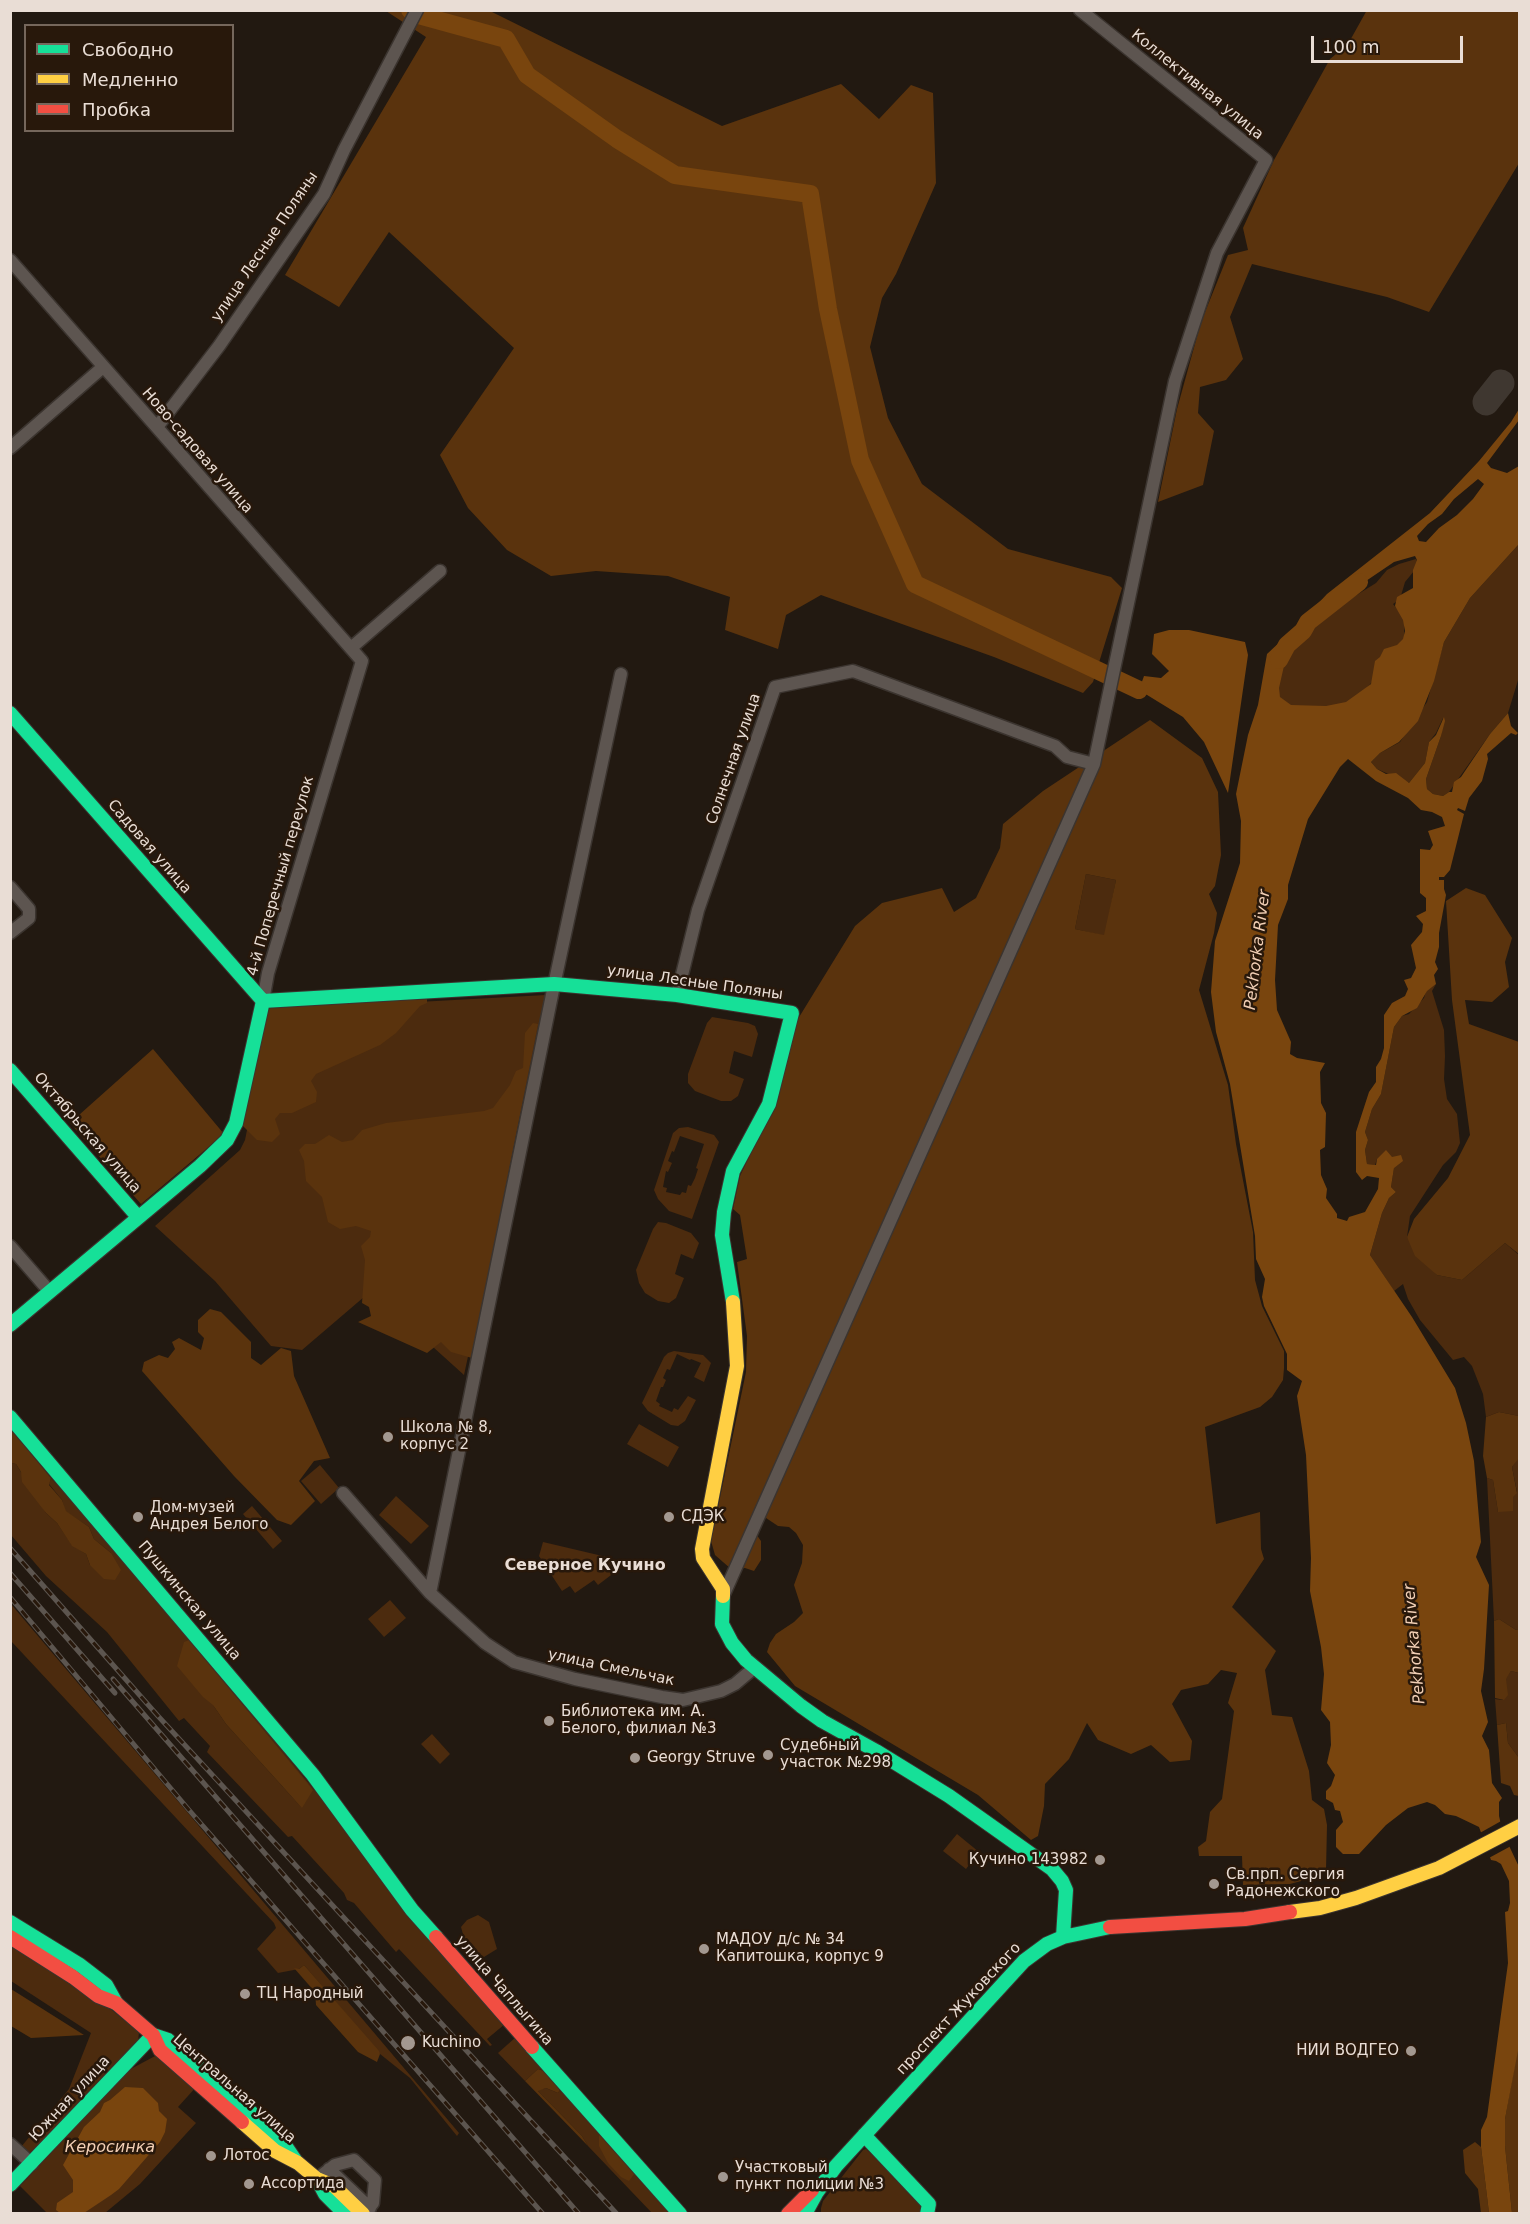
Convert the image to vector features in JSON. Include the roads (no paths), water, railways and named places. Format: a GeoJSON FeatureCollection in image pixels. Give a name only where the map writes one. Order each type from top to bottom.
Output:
{"type":"FeatureCollection","features":[{"type":"Feature","properties":{"kind":"street","name":"Коллективная улица"},"geometry":{"type":"LineString","coordinates":[[1080,10],[1266,160],[1217,253],[1174,381],[1094,764]]}},
{"type":"Feature","properties":{"kind":"street","name":"улица Лесные Поляны"},"geometry":{"type":"LineString","coordinates":[[157,428],[219,346],[324,194],[344,150],[416,13]]}},
{"type":"Feature","properties":{"kind":"street","name":"Ново-садовая улица"},"geometry":{"type":"LineString","coordinates":[[10,260],[362,661]]}},
{"type":"Feature","properties":{"kind":"street"},"geometry":{"type":"LineString","coordinates":[[10,448],[103,367]]}},
{"type":"Feature","properties":{"kind":"street"},"geometry":{"type":"LineString","coordinates":[[351,648],[440,571]]}},
{"type":"Feature","properties":{"kind":"street","name":"4-й Поперечный переулок"},"geometry":{"type":"LineString","coordinates":[[10,1325],[222,1146],[232,1132],[268,973],[362,661]]}},
{"type":"Feature","properties":{"kind":"street","name":"Солнечная улица"},"geometry":{"type":"LineString","coordinates":[[677,995],[698,910],[775,687],[853,671],[1055,746],[1067,757],[1094,764]]}},
{"type":"Feature","properties":{"kind":"street"},"geometry":{"type":"LineString","coordinates":[[430,1593],[554,984],[621,674]]}},
{"type":"Feature","properties":{"kind":"street","name":"Садовая улица"},"geometry":{"type":"LineString","coordinates":[[10,713],[263,1001]]}},
{"type":"Feature","properties":{"kind":"street"},"geometry":{"type":"LineString","coordinates":[[724,1594],[1094,764]]}},
{"type":"Feature","properties":{"kind":"street"},"geometry":{"type":"LineString","coordinates":[[10,887],[29,909],[29,918],[10,933]]}},
{"type":"Feature","properties":{"kind":"street","name":"улица Лесные Поляны"},"geometry":{"type":"LineString","coordinates":[[263,1001],[554,984],[677,995],[792,1012],[772,1093],[764,1115],[733,1171],[724,1212],[722,1235],[734,1308],[737,1366],[702,1549],[704,1558],[721,1584],[724,1594],[722,1617],[725,1631],[738,1651],[754,1668]]}},
{"type":"Feature","properties":{"kind":"street","name":"Октябрьская улица"},"geometry":{"type":"LineString","coordinates":[[10,1070],[138,1217]]}},
{"type":"Feature","properties":{"kind":"street"},"geometry":{"type":"LineString","coordinates":[[10,1246],[50,1292]]}},
{"type":"Feature","properties":{"kind":"street","name":"Пушкинская улица"},"geometry":{"type":"LineString","coordinates":[[10,1417],[317,1780]]}},
{"type":"Feature","properties":{"kind":"street","name":"улица Смельчак"},"geometry":{"type":"LineString","coordinates":[[343,1493],[430,1593],[465,1626],[514,1662],[563,1676],[662,1698],[683,1700],[721,1691],[735,1684],[754,1668]]}},
{"type":"Feature","properties":{"kind":"street"},"geometry":{"type":"LineString","coordinates":[[754,1668],[822,1721],[949,1796],[1052,1869],[1066,1890],[1063,1937]]}},
{"type":"Feature","properties":{"kind":"street","name":"улица Чаплыгина"},"geometry":{"type":"LineString","coordinates":[[317,1780],[412,1910],[680,2214]]}},
{"type":"Feature","properties":{"kind":"street","name":"проспект Жуковского"},"geometry":{"type":"LineString","coordinates":[[805,2214],[817,2192],[836,2166],[1024,1961],[1047,1944],[1063,1937],[1102,1928],[1245,1919],[1320,1908],[1395,1885],[1439,1868],[1520,1826]]}},
{"type":"Feature","properties":{"kind":"street","name":"Центральная улица"},"geometry":{"type":"LineString","coordinates":[[10,1922],[80,1965],[106,1985],[116,2003]]}},
{"type":"Feature","properties":{"kind":"street","name":"Центральная улица"},"geometry":{"type":"LineString","coordinates":[[10,1937],[73,1977],[98,1996],[116,2003],[153,2035],[168,2040],[280,2138],[298,2163],[317,2180],[325,2194],[345,2214]]}},
{"type":"Feature","properties":{"kind":"street","name":"Южная улица"},"geometry":{"type":"LineString","coordinates":[[10,2185],[153,2035]]}},
{"type":"Feature","properties":{"kind":"street"},"geometry":{"type":"LineString","coordinates":[[864,2135],[929,2204],[927,2214]]}},
{"type":"Feature","properties":{"kind":"street"},"geometry":{"type":"LineString","coordinates":[[10,2144],[32,2164]]}},
{"type":"Feature","properties":{"kind":"street","name":"проспект Жуковского"},"geometry":{"type":"LineString","coordinates":[[814,2214],[824,2190],[850,2151]]}},
{"type":"Feature","properties":{"kind":"street"},"geometry":{"type":"LineString","coordinates":[[317,2180],[329,2169],[354,2160],[375,2180],[373,2203],[365,2212],[329,2169]]}},
{"type":"Feature","properties":{"kind":"street"},"geometry":{"type":"LineString","coordinates":[[788,2214],[836,2166]]}},
{"type":"Feature","properties":{"kind":"street","name":"Центральная улица"},"geometry":{"type":"LineString","coordinates":[[317,2180],[334,2186],[365,2212]]}},
{"type":"Feature","properties":{"kind":"water","name":"Pekhorka River"},"geometry":{"type":"Polygon","coordinates":[[[1519,409],[1519,420],[1487,463],[1491,468],[1507,473],[1519,466],[1519,544],[1470,598],[1444,642],[1434,681],[1418,721],[1399,742],[1380,753],[1371,762],[1386,774],[1396,773],[1409,783],[1425,763],[1429,742],[1436,735],[1444,717],[1441,736],[1426,779],[1427,789],[1433,794],[1443,796],[1452,792],[1454,782],[1461,777],[1490,734],[1508,713],[1511,726],[1518,733],[1516,735],[1511,733],[1487,754],[1488,759],[1482,781],[1469,798],[1465,811],[1458,808],[1457,810],[1464,814],[1450,870],[1444,877],[1439,877],[1439,880],[1444,880],[1446,895],[1435,962],[1438,969],[1434,975],[1436,984],[1427,991],[1417,1008],[1402,1016],[1394,1027],[1381,1094],[1372,1109],[1365,1132],[1368,1140],[1365,1150],[1367,1164],[1376,1165],[1377,1159],[1386,1150],[1392,1157],[1401,1155],[1403,1161],[1394,1168],[1391,1187],[1396,1192],[1389,1198],[1382,1213],[1370,1255],[1412,1317],[1455,1388],[1466,1423],[1474,1461],[1481,1542],[1476,1557],[1489,1585],[1481,1691],[1488,1722],[1482,1736],[1489,1750],[1492,1783],[1502,1798],[1499,1802],[1499,1816],[1503,1833],[1520,1869],[1520,2040],[1505,2119],[1505,2146],[1512,2213],[1489,2213],[1481,2130],[1487,2117],[1508,1963],[1505,1912],[1508,1911],[1510,1903],[1509,1881],[1501,1864],[1491,1860],[1479,1827],[1456,1816],[1445,1814],[1435,1805],[1427,1802],[1408,1808],[1386,1825],[1359,1854],[1343,1854],[1336,1847],[1336,1830],[1343,1822],[1340,1811],[1335,1810],[1333,1803],[1326,1799],[1326,1791],[1331,1786],[1335,1775],[1327,1763],[1331,1745],[1330,1722],[1321,1710],[1324,1674],[1310,1591],[1311,1558],[1306,1455],[1297,1396],[1302,1381],[1287,1370],[1287,1354],[1264,1306],[1262,1297],[1265,1279],[1256,1259],[1255,1236],[1230,1084],[1216,1032],[1211,992],[1215,941],[1240,863],[1241,821],[1236,794],[1248,735],[1258,705],[1267,654],[1327,594],[1430,513],[1479,461],[1519,409]],[[1478,479],[1454,499],[1442,514],[1428,524],[1417,536],[1419,541],[1426,542],[1473,499],[1484,484],[1478,479]],[[1415,556],[1394,562],[1335,602],[1293,640],[1288,648],[1279,688],[1280,697],[1291,705],[1326,706],[1346,702],[1371,684],[1375,661],[1384,649],[1397,645],[1403,639],[1405,631],[1403,620],[1395,606],[1397,597],[1413,588],[1413,570],[1417,560],[1415,556]],[[1348,759],[1340,767],[1308,819],[1288,885],[1288,899],[1278,925],[1275,980],[1277,1010],[1291,1042],[1290,1054],[1297,1058],[1325,1063],[1320,1072],[1321,1103],[1326,1113],[1325,1147],[1320,1150],[1321,1175],[1327,1189],[1326,1198],[1337,1214],[1337,1218],[1347,1221],[1349,1217],[1365,1212],[1378,1189],[1379,1178],[1367,1176],[1362,1180],[1356,1172],[1356,1132],[1369,1092],[1376,1082],[1376,1067],[1384,1048],[1384,1015],[1392,1003],[1405,996],[1408,989],[1404,980],[1411,978],[1416,968],[1411,945],[1422,932],[1423,924],[1416,916],[1426,911],[1426,898],[1420,893],[1420,849],[1430,850],[1433,845],[1428,831],[1445,826],[1442,817],[1421,810],[1408,798],[1376,781],[1348,759]]]}},
{"type":"Feature","properties":{"kind":"water"},"geometry":{"type":"Polygon","coordinates":[[[1169,630],[1189,630],[1245,642],[1248,655],[1228,793],[1204,742],[1183,717],[1139,690],[1144,676],[1161,678],[1169,671],[1152,654],[1154,634],[1169,630]]]}},
{"type":"Feature","properties":{"kind":"water","name":"Керосинка"},"geometry":{"type":"Polygon","coordinates":[[[125,2087],[143,2088],[158,2103],[159,2111],[167,2119],[165,2132],[160,2142],[119,2189],[111,2195],[84,2213],[60,2213],[56,2210],[57,2203],[73,2192],[73,2180],[63,2165],[84,2127],[100,2112],[104,2103],[125,2087]]]}},
{"type":"Feature","properties":{"kind":"waterway"},"geometry":{"type":"LineString","coordinates":[[410,10],[415,14],[506,39],[527,75],[617,139],[675,175],[810,194],[828,309],[860,460],[915,584],[1139,690]]}},
{"type":"Feature","properties":{"kind":"waterway"},"geometry":{"type":"LineString","coordinates":[[1279,660],[1287,645],[1303,631],[1308,622],[1359,582]]}},
{"type":"Feature","properties":{"kind":"railway"},"geometry":{"type":"LineString","coordinates":[[10,1548],[158,1716],[617,2214]]}},
{"type":"Feature","properties":{"kind":"railway"},"geometry":{"type":"LineString","coordinates":[[10,1573],[115,1693]]}},
{"type":"Feature","properties":{"kind":"railway"},"geometry":{"type":"LineString","coordinates":[[10,1597],[189,1810],[543,2214]]}},
{"type":"Feature","properties":{"kind":"railway"},"geometry":{"type":"LineString","coordinates":[[113,1679],[579,2214]]}},
{"type":"Feature","properties":{"kind":"place","name":"Школа № 8, корпус 2"},"geometry":{"type":"Point","coordinates":[388,1437]}},
{"type":"Feature","properties":{"kind":"place","name":"Дом-музей Андрея Белого"},"geometry":{"type":"Point","coordinates":[138,1517]}},
{"type":"Feature","properties":{"kind":"place","name":"СДЭК"},"geometry":{"type":"Point","coordinates":[669,1517]}},
{"type":"Feature","properties":{"kind":"place","name":"Библиотека им. А. Белого, филиал №3"},"geometry":{"type":"Point","coordinates":[549,1721]}},
{"type":"Feature","properties":{"kind":"place","name":"Судебный участок №298"},"geometry":{"type":"Point","coordinates":[768,1755]}},
{"type":"Feature","properties":{"kind":"place","name":"Georgy Struve"},"geometry":{"type":"Point","coordinates":[635,1758]}},
{"type":"Feature","properties":{"kind":"place","name":"Кучино 143982"},"geometry":{"type":"Point","coordinates":[1100,1860]}},
{"type":"Feature","properties":{"kind":"place","name":"Св.прп. Сергия Радонежского"},"geometry":{"type":"Point","coordinates":[1214,1884]}},
{"type":"Feature","properties":{"kind":"place","name":"МАДОУ д/с № 34 Капитошка, корпус 9"},"geometry":{"type":"Point","coordinates":[704,1949]}},
{"type":"Feature","properties":{"kind":"place","name":"ТЦ Народный"},"geometry":{"type":"Point","coordinates":[245,1994]}},
{"type":"Feature","properties":{"kind":"place","name":"Kuchino"},"geometry":{"type":"Point","coordinates":[408,2043]}},
{"type":"Feature","properties":{"kind":"place","name":"НИИ ВОДГЕО"},"geometry":{"type":"Point","coordinates":[1411,2051]}},
{"type":"Feature","properties":{"kind":"place","name":"Лотос"},"geometry":{"type":"Point","coordinates":[211,2156]}},
{"type":"Feature","properties":{"kind":"place","name":"Участковый пункт полиции №3"},"geometry":{"type":"Point","coordinates":[723,2177]}},
{"type":"Feature","properties":{"kind":"place","name":"Ассортида"},"geometry":{"type":"Point","coordinates":[249,2184]}},
{"type":"Feature","properties":{"kind":"district","name":"Северное Кучино"},"geometry":{"type":"Point","coordinates":[585,1566]}}]}
